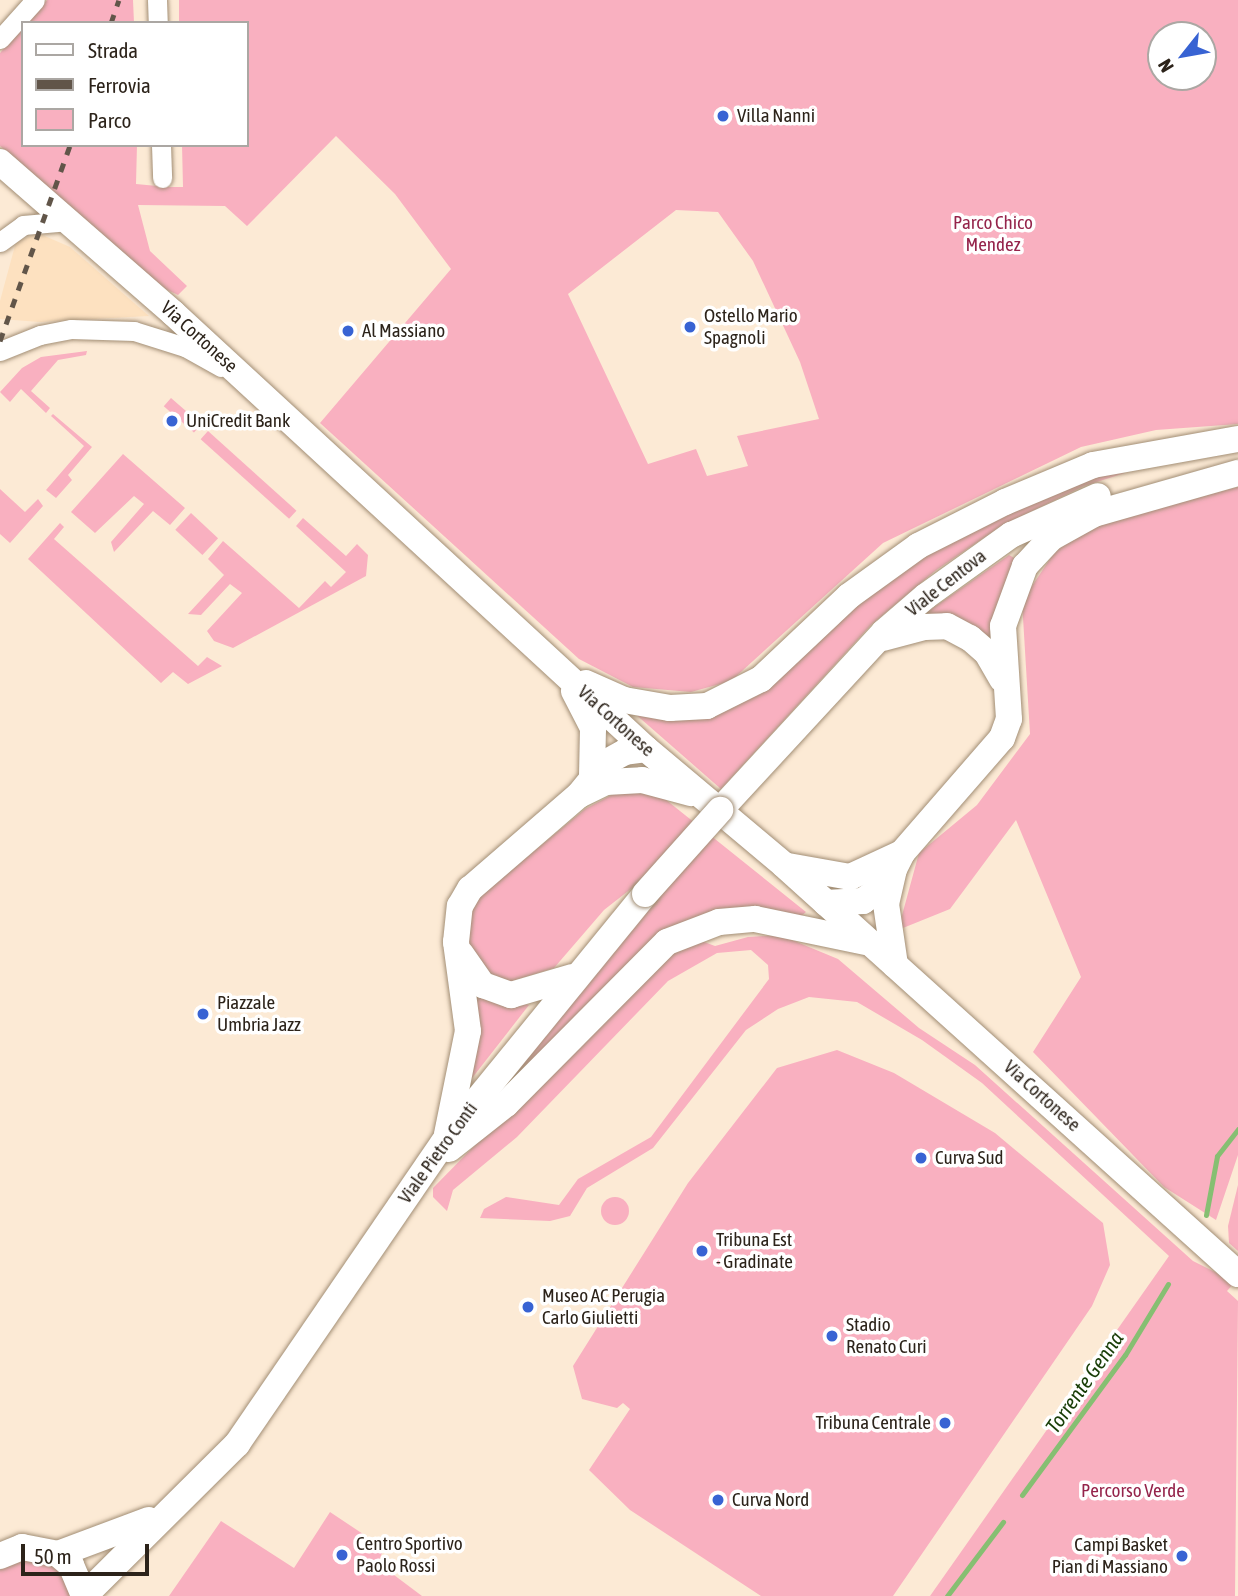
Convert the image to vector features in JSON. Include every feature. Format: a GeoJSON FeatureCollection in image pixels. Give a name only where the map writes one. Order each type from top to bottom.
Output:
{"type":"FeatureCollection","features":[{"type":"Feature","properties":{"kind":"main road","name":"Via Cortonese"},"geometry":{"type":"LineString","coordinates":[[0,162],[247,380],[646,749],[784,865],[1238,1274]]}},
{"type":"Feature","properties":{"kind":"main road"},"geometry":{"type":"LineString","coordinates":[[562,672],[624,701],[670,708],[707,706],[761,679],[849,596],[918,546],[1005,502],[1093,465],[1238,439]]}},
{"type":"Feature","properties":{"kind":"main road","name":"Viale Centova"},"geometry":{"type":"LineString","coordinates":[[710,803],[800,720],[876,640],[974,559],[1051,514],[1125,486],[1238,459]]}},
{"type":"Feature","properties":{"kind":"main road"},"geometry":{"type":"LineString","coordinates":[[895,965],[886,904],[890,881],[902,853],[1002,738],[1011,700],[1001,647],[1007,606],[1025,566],[1051,538],[1094,514],[1238,472]]}},
{"type":"Feature","properties":{"kind":"main road"},"geometry":{"type":"LineString","coordinates":[[876,640],[923,627],[947,626],[971,638],[987,653],[1011,700]]}},
{"type":"Feature","properties":{"kind":"main road"},"geometry":{"type":"LineString","coordinates":[[562,672],[593,728],[585,785]]}},
{"type":"Feature","properties":{"kind":"main road"},"geometry":{"type":"LineString","coordinates":[[447,1137],[448,1112],[468,1031],[456,943],[460,906],[470,889],[615,757],[646,749]]}},
{"type":"Feature","properties":{"kind":"main road"},"geometry":{"type":"LineString","coordinates":[[585,785],[642,780],[710,803]]}},
{"type":"Feature","properties":{"kind":"main road","name":"Viale Pietro Conti"},"geometry":{"type":"LineString","coordinates":[[84,1596],[237,1444],[447,1137],[575,976],[645,894],[710,803]]}},
{"type":"Feature","properties":{"kind":"main road"},"geometry":{"type":"LineString","coordinates":[[784,865],[819,875],[850,877],[902,853]]}},
{"type":"Feature","properties":{"kind":"main road"},"geometry":{"type":"LineString","coordinates":[[826,903],[863,901],[890,881]]}},
{"type":"Feature","properties":{"kind":"main road"},"geometry":{"type":"LineString","coordinates":[[428,1165],[506,1104],[667,942],[719,922],[755,919],[872,944]]}},
{"type":"Feature","properties":{"kind":"main road"},"geometry":{"type":"LineString","coordinates":[[456,943],[470,973],[499,993],[530,992],[575,976]]}},
{"type":"Feature","properties":{"kind":"main road","name":"Viale Pietro Conti"},"geometry":{"type":"LineString","coordinates":[[2,1554],[22,1547],[58,1554],[121,1533],[173,1509]]}},
{"type":"Feature","properties":{"kind":"main road","name":"Viale Pietro Conti"},"geometry":{"type":"LineString","coordinates":[[58,1554],[80,1580],[84,1596]]}},
{"type":"Feature","properties":{"kind":"street"},"geometry":{"type":"LineString","coordinates":[[0,39],[35,0]]}},
{"type":"Feature","properties":{"kind":"street"},"geometry":{"type":"LineString","coordinates":[[157,0],[158,21]]}},
{"type":"Feature","properties":{"kind":"street"},"geometry":{"type":"LineString","coordinates":[[161,147],[162,178]]}},
{"type":"Feature","properties":{"kind":"street"},"geometry":{"type":"LineString","coordinates":[[0,242],[23,225],[69,221]]}},
{"type":"Feature","properties":{"kind":"street"},"geometry":{"type":"LineString","coordinates":[[0,351],[40,335],[71,329],[134,331],[186,347],[247,380]]}},
{"type":"Feature","properties":{"kind":"shaded area"},"geometry":{"type":"Polygon","coordinates":[[[38,233],[70,247],[149,316],[40,322],[0,319],[0,301],[16,242],[38,233]]]}},
{"type":"Feature","properties":{"kind":"green space"},"geometry":{"type":"Polygon","coordinates":[[[47,0],[133,0],[134,21],[29,21],[47,0]]]}},
{"type":"Feature","properties":{"kind":"green space","name":"Parco Chico Mendez"},"geometry":{"type":"Polygon","coordinates":[[[179,0],[1238,0],[1238,424],[1156,430],[1081,447],[883,543],[731,681],[691,692],[633,687],[579,659],[320,423],[451,269],[395,194],[336,136],[247,226],[225,206],[138,205],[150,251],[187,286],[178,295],[157,285],[0,146],[0,53],[21,29],[21,147],[137,147],[136,184],[183,187],[182,147],[248,147],[248,21],[179,21],[179,0]],[[676,210],[568,294],[648,464],[696,449],[707,476],[748,466],[737,436],[819,419],[800,362],[753,261],[718,212],[676,210]]]}},
{"type":"Feature","properties":{"kind":"green space"},"geometry":{"type":"Polygon","coordinates":[[[87,351],[86,355],[58,360],[31,391],[50,408],[46,413],[21,389],[10,402],[0,392],[22,368],[41,357],[87,351]]]}},
{"type":"Feature","properties":{"kind":"green space"},"geometry":{"type":"Polygon","coordinates":[[[171,398],[201,424],[194,433],[164,406],[171,398]]]}},
{"type":"Feature","properties":{"kind":"green space"},"geometry":{"type":"Polygon","coordinates":[[[53,414],[92,447],[68,475],[72,480],[56,498],[46,490],[84,446],[51,416],[53,414]]]}},
{"type":"Feature","properties":{"kind":"green space"},"geometry":{"type":"Polygon","coordinates":[[[208,431],[296,511],[289,519],[201,439],[208,431]]]}},
{"type":"Feature","properties":{"kind":"green space"},"geometry":{"type":"Polygon","coordinates":[[[123,454],[185,508],[170,525],[153,511],[114,552],[111,542],[144,504],[134,496],[95,533],[71,512],[123,454]]]}},
{"type":"Feature","properties":{"kind":"green space"},"geometry":{"type":"Polygon","coordinates":[[[1125,473],[1084,486],[1001,526],[935,571],[871,625],[721,789],[633,712],[682,716],[912,563],[980,525],[1094,475],[1125,473]]]}},
{"type":"Feature","properties":{"kind":"green space"},"geometry":{"type":"Polygon","coordinates":[[[1238,487],[1238,1155],[1216,1220],[1164,1187],[1033,1052],[1081,977],[1016,820],[950,909],[898,930],[919,853],[977,805],[1030,734],[1022,601],[1054,553],[1090,526],[1238,487]]]}},
{"type":"Feature","properties":{"kind":"green space"},"geometry":{"type":"Polygon","coordinates":[[[0,489],[25,512],[38,499],[43,506],[10,543],[0,534],[0,489]]]}},
{"type":"Feature","properties":{"kind":"green space"},"geometry":{"type":"Polygon","coordinates":[[[191,513],[218,538],[202,555],[175,530],[191,513]]]}},
{"type":"Feature","properties":{"kind":"green space"},"geometry":{"type":"Polygon","coordinates":[[[303,518],[346,556],[357,544],[368,555],[366,576],[233,648],[214,641],[207,631],[242,593],[230,584],[201,615],[188,614],[224,575],[208,559],[223,541],[299,608],[325,581],[331,587],[346,572],[296,526],[303,518]]]}},
{"type":"Feature","properties":{"kind":"green space"},"geometry":{"type":"Polygon","coordinates":[[[60,523],[64,527],[54,539],[198,666],[207,657],[222,666],[188,684],[173,672],[161,683],[28,559],[60,523]]]}},
{"type":"Feature","properties":{"kind":"green space"},"geometry":{"type":"Polygon","coordinates":[[[1009,555],[1016,559],[992,642],[923,615],[1009,555]]]}},
{"type":"Feature","properties":{"kind":"green space"},"geometry":{"type":"Polygon","coordinates":[[[623,789],[665,799],[806,912],[800,917],[700,917],[478,1117],[653,881],[632,888],[604,910],[554,968],[509,982],[480,974],[465,935],[470,911],[481,895],[585,809],[623,789]]]}},
{"type":"Feature","properties":{"kind":"green space","name":"Percorso Verde"},"geometry":{"type":"Polygon","coordinates":[[[780,935],[838,959],[919,1028],[975,1065],[1193,1261],[1235,1282],[1227,1291],[1238,1301],[1235,1596],[930,1596],[1169,1256],[982,1083],[922,1040],[857,1002],[809,997],[778,1009],[746,1030],[653,1148],[587,1188],[570,1216],[550,1221],[480,1218],[484,1209],[506,1197],[559,1205],[578,1179],[651,1137],[769,979],[768,965],[751,950],[717,953],[668,981],[517,1137],[453,1190],[447,1211],[433,1197],[433,1188],[543,1076],[691,937],[715,946],[748,937],[780,935]]]}},
{"type":"Feature","properties":{"kind":"green space"},"geometry":{"type":"Polygon","coordinates":[[[475,994],[529,1005],[469,1082],[475,994]]]}},
{"type":"Feature","properties":{"kind":"green space","name":"Stadio Renato Curi"},"geometry":{"type":"Polygon","coordinates":[[[837,1050],[894,1073],[995,1133],[1103,1223],[1110,1265],[1092,1306],[893,1596],[761,1596],[630,1510],[589,1470],[630,1409],[623,1403],[617,1408],[582,1399],[573,1366],[688,1183],[777,1068],[837,1050]]]}},
{"type":"Feature","properties":{"kind":"green space"},"geometry":{"type":"Polygon","coordinates":[[[1238,1185],[1238,1251],[1229,1243],[1228,1226],[1238,1185]]]}},
{"type":"Feature","properties":{"kind":"green space"},"geometry":{"type":"Polygon","coordinates":[[[615,1197],[625,1201],[629,1211],[625,1221],[615,1225],[605,1221],[601,1211],[605,1201],[615,1197]]]}},
{"type":"Feature","properties":{"kind":"green space","name":"Centro Sportivo Paolo Rossi"},"geometry":{"type":"Polygon","coordinates":[[[330,1512],[384,1548],[378,1563],[422,1596],[169,1596],[221,1521],[294,1568],[330,1512]]]}},
{"type":"Feature","properties":{"kind":"green space"},"geometry":{"type":"Polygon","coordinates":[[[18,1559],[48,1561],[61,1570],[73,1596],[0,1596],[0,1570],[18,1559]]]}},
{"type":"Feature","properties":{"kind":"waterway","name":"Torrente Genna"},"geometry":{"type":"LineString","coordinates":[[1206,1215],[1217,1156],[1238,1129]]}},
{"type":"Feature","properties":{"kind":"waterway","name":"Torrente Genna"},"geometry":{"type":"LineString","coordinates":[[1022,1495],[1125,1355],[1168,1284]]}},
{"type":"Feature","properties":{"kind":"waterway","name":"Torrente Genna"},"geometry":{"type":"LineString","coordinates":[[947,1596],[1003,1522]]}},
{"type":"Feature","properties":{"kind":"railway"},"geometry":{"type":"LineString","coordinates":[[112,21],[119,0]]}},
{"type":"Feature","properties":{"kind":"railway"},"geometry":{"type":"LineString","coordinates":[[0,341],[69,147]]}},
{"type":"Feature","properties":{"kind":"place","name":"Villa Nanni"},"geometry":{"type":"Point","coordinates":[723,116]}},
{"type":"Feature","properties":{"kind":"place","name":"Ostello Mario Spagnoli"},"geometry":{"type":"Point","coordinates":[690,327]}},
{"type":"Feature","properties":{"kind":"place","name":"Al Massiano"},"geometry":{"type":"Point","coordinates":[348,331]}},
{"type":"Feature","properties":{"kind":"place","name":"UniCredit Bank"},"geometry":{"type":"Point","coordinates":[172,421]}},
{"type":"Feature","properties":{"kind":"place","name":"Piazzale Umbria Jazz"},"geometry":{"type":"Point","coordinates":[203,1014]}},
{"type":"Feature","properties":{"kind":"place","name":"Curva Sud"},"geometry":{"type":"Point","coordinates":[921,1158]}},
{"type":"Feature","properties":{"kind":"place","name":"Tribuna Est - Gradinate"},"geometry":{"type":"Point","coordinates":[702,1251]}},
{"type":"Feature","properties":{"kind":"place","name":"Museo AC Perugia Carlo Giulietti"},"geometry":{"type":"Point","coordinates":[528,1307]}},
{"type":"Feature","properties":{"kind":"place","name":"Stadio Renato Curi"},"geometry":{"type":"Point","coordinates":[832,1336]}},
{"type":"Feature","properties":{"kind":"place","name":"Tribuna Centrale"},"geometry":{"type":"Point","coordinates":[945,1423]}},
{"type":"Feature","properties":{"kind":"place","name":"Curva Nord"},"geometry":{"type":"Point","coordinates":[718,1500]}},
{"type":"Feature","properties":{"kind":"place","name":"Centro Sportivo Paolo Rossi"},"geometry":{"type":"Point","coordinates":[342,1555]}},
{"type":"Feature","properties":{"kind":"place","name":"Campi Basket Pian di Massiano"},"geometry":{"type":"Point","coordinates":[1182,1556]}}]}
